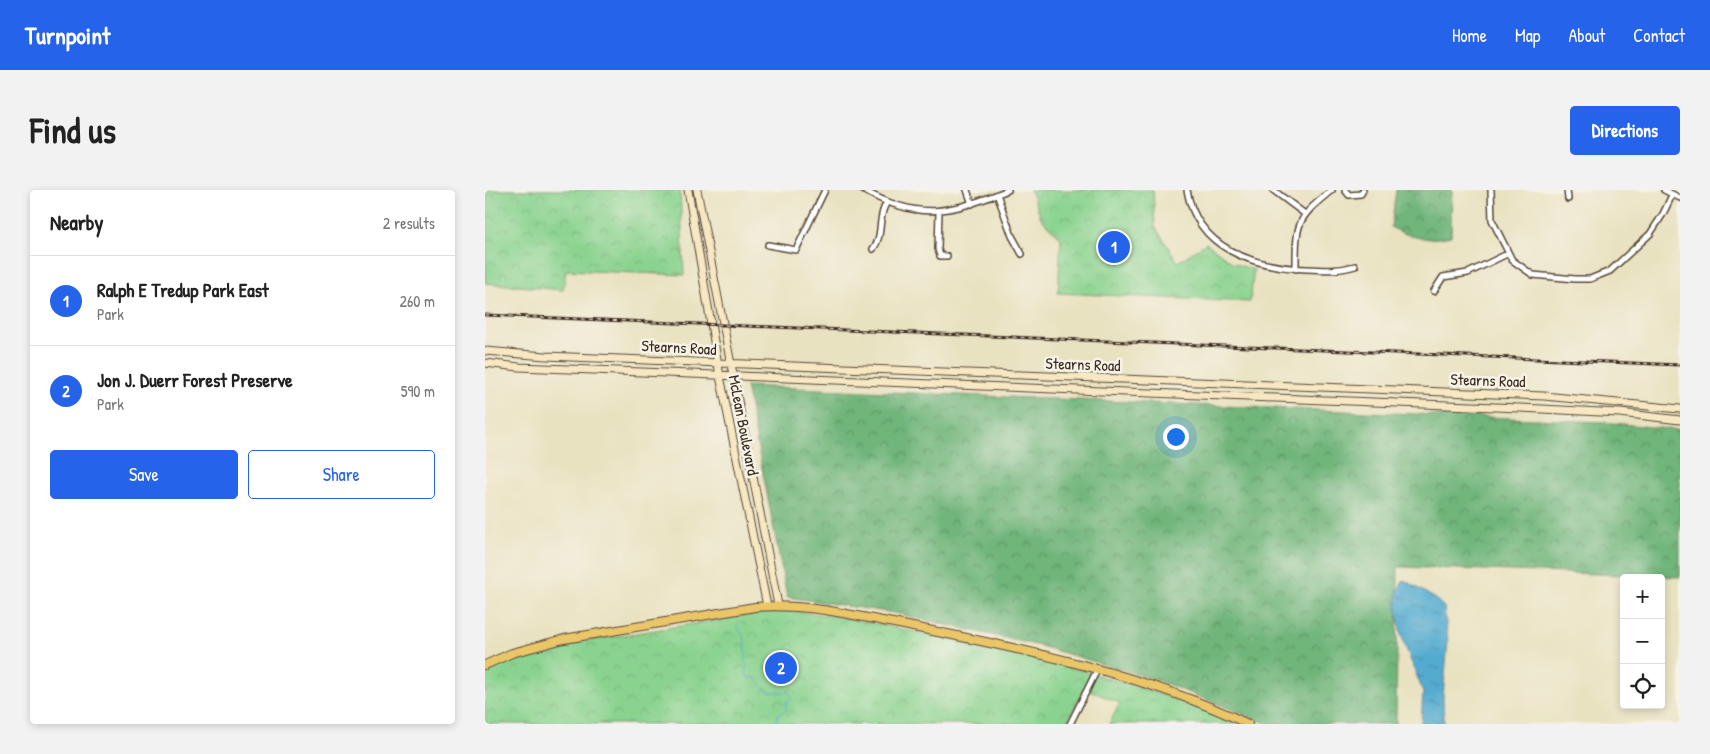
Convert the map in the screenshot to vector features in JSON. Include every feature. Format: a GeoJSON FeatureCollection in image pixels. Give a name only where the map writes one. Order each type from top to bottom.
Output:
{"type":"FeatureCollection","features":[{"type":"Feature","properties":{"kind":"main road","name":"McLean Boulevard"},"geometry":{"type":"LineString","coordinates":[[689,190],[717,363],[767,606]]}},
{"type":"Feature","properties":{"kind":"main road","name":"McLean Boulevard"},"geometry":{"type":"LineString","coordinates":[[697,190],[778,605]]}},
{"type":"Feature","properties":{"kind":"main road","name":"Stearns Road"},"geometry":{"type":"LineString","coordinates":[[485,351],[546,356],[1544,396],[1680,409]]}},
{"type":"Feature","properties":{"kind":"main road","name":"Stearns Road"},"geometry":{"type":"LineString","coordinates":[[485,363],[519,367],[720,376],[1532,408],[1621,413],[1680,420]]}},
{"type":"Feature","properties":{"kind":"main road"},"geometry":{"type":"LineString","coordinates":[[485,665],[512,653],[565,639],[778,605],[838,612],[989,642],[1097,670],[1193,700],[1248,724]]}},
{"type":"Feature","properties":{"kind":"street"},"geometry":{"type":"LineString","coordinates":[[767,245],[795,250],[825,190]]}},
{"type":"Feature","properties":{"kind":"street"},"geometry":{"type":"LineString","coordinates":[[863,190],[886,204],[910,210],[939,211],[972,204],[1009,190]]}},
{"type":"Feature","properties":{"kind":"street"},"geometry":{"type":"LineString","coordinates":[[967,190],[972,204]]}},
{"type":"Feature","properties":{"kind":"street"},"geometry":{"type":"LineString","coordinates":[[1187,190],[1193,210],[1201,225],[1227,250],[1261,264],[1296,269],[1339,270],[1355,266]]}},
{"type":"Feature","properties":{"kind":"street"},"geometry":{"type":"LineString","coordinates":[[1273,190],[1305,214]]}},
{"type":"Feature","properties":{"kind":"street"},"geometry":{"type":"LineString","coordinates":[[1296,269],[1296,236],[1305,214],[1332,190]]}},
{"type":"Feature","properties":{"kind":"street"},"geometry":{"type":"LineString","coordinates":[[1345,190],[1349,195],[1355,196],[1361,194],[1363,190]]}},
{"type":"Feature","properties":{"kind":"street"},"geometry":{"type":"LineString","coordinates":[[1491,190],[1492,220],[1507,254],[1518,265],[1533,275],[1575,279],[1599,277],[1610,270],[1651,234],[1672,195]]}},
{"type":"Feature","properties":{"kind":"street"},"geometry":{"type":"LineString","coordinates":[[1567,190],[1568,199]]}},
{"type":"Feature","properties":{"kind":"street"},"geometry":{"type":"LineString","coordinates":[[1664,190],[1680,198]]}},
{"type":"Feature","properties":{"kind":"street"},"geometry":{"type":"LineString","coordinates":[[997,194],[1012,236],[1022,254]]}},
{"type":"Feature","properties":{"kind":"street"},"geometry":{"type":"LineString","coordinates":[[873,249],[880,238],[881,216],[886,204]]}},
{"type":"Feature","properties":{"kind":"street"},"geometry":{"type":"LineString","coordinates":[[939,211],[938,249],[940,256],[947,256]]}},
{"type":"Feature","properties":{"kind":"street"},"geometry":{"type":"LineString","coordinates":[[1434,290],[1443,277],[1468,273],[1507,254]]}},
{"type":"Feature","properties":{"kind":"street"},"geometry":{"type":"LineString","coordinates":[[1070,724],[1097,670]]}},
{"type":"Feature","properties":{"kind":"green space"},"geometry":{"type":"Polygon","coordinates":[[[485,190],[680,190],[684,275],[566,270],[563,290],[485,283],[485,190]]]}},
{"type":"Feature","properties":{"kind":"green space"},"geometry":{"type":"Polygon","coordinates":[[[1030,190],[1153,190],[1155,227],[1178,262],[1206,243],[1233,263],[1254,270],[1250,302],[1058,293],[1061,238],[1042,220],[1030,190]]]}},
{"type":"Feature","properties":{"kind":"green space"},"geometry":{"type":"Polygon","coordinates":[[[1396,190],[1452,190],[1451,236],[1420,238],[1391,227],[1396,190]]]}},
{"type":"Feature","properties":{"kind":"green space"},"geometry":{"type":"Polygon","coordinates":[[[746,386],[1604,422],[1680,430],[1680,577],[1665,576],[1665,574],[1620,575],[1398,567],[1396,724],[1268,724],[1154,679],[1040,646],[894,613],[787,597],[746,386]]]}},
{"type":"Feature","properties":{"kind":"green space"},"geometry":{"type":"Polygon","coordinates":[[[773,611],[811,613],[850,619],[1006,651],[1163,695],[1239,724],[1109,724],[1120,703],[1084,688],[1066,724],[485,724],[485,670],[528,653],[568,644],[773,611]]]}},
{"type":"Feature","properties":{"kind":"water"},"geometry":{"type":"Polygon","coordinates":[[[1404,580],[1436,599],[1444,607],[1448,641],[1443,697],[1444,724],[1421,724],[1423,692],[1401,635],[1397,610],[1397,592],[1404,580]]]}},
{"type":"Feature","properties":{"kind":"waterway"},"geometry":{"type":"LineString","coordinates":[[737,625],[745,640],[747,677],[756,678],[766,690],[789,692],[791,695],[790,700],[786,702],[786,711],[778,714],[776,724]]}},
{"type":"Feature","properties":{"kind":"railway"},"geometry":{"type":"LineString","coordinates":[[485,315],[1680,365]]}},
{"type":"Feature","properties":{"kind":"place","name":"Ralph E Tredup Park East"},"geometry":{"type":"Point","coordinates":[1114,247]}},
{"type":"Feature","properties":{"kind":"place","name":"Jon J. Duerr Forest Preserve"},"geometry":{"type":"Point","coordinates":[781,668]}}]}
